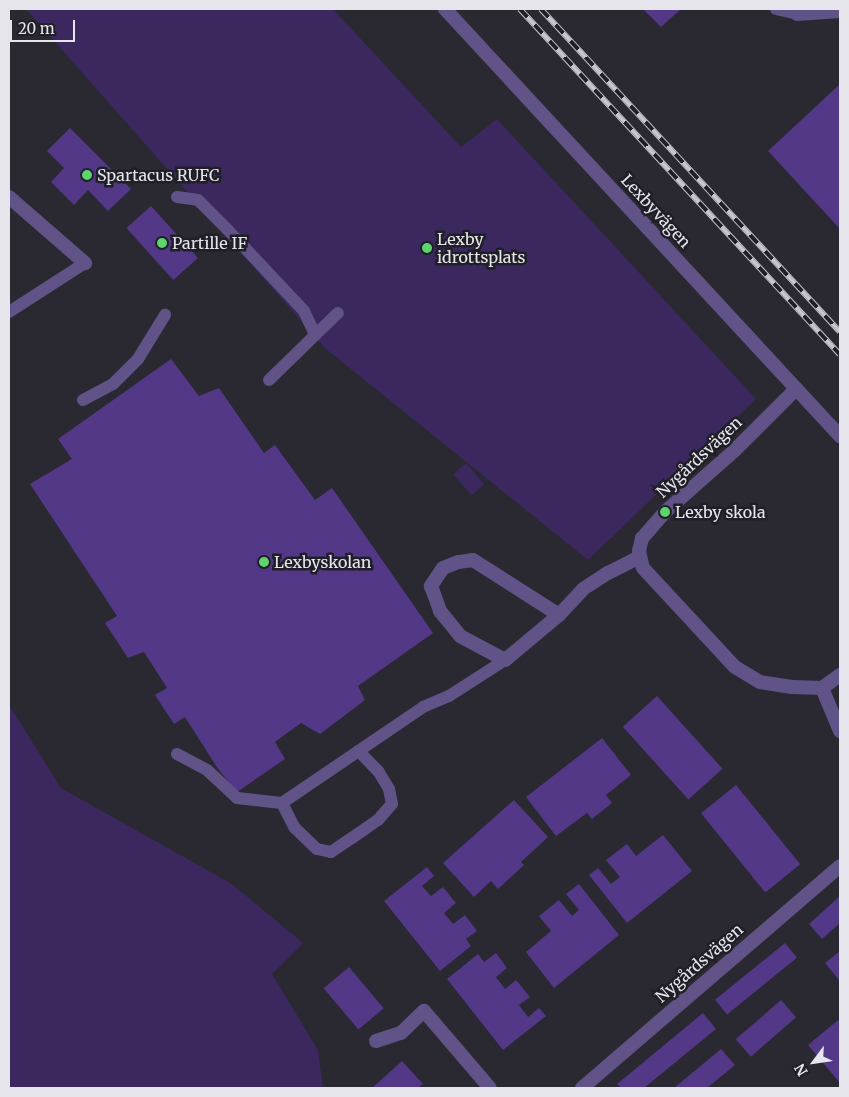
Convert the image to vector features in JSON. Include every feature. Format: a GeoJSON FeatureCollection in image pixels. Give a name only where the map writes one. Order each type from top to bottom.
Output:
{"type":"FeatureCollection","features":[{"type":"Feature","properties":{"kind":"street","name":"Lexbyvägen"},"geometry":{"type":"LineString","coordinates":[[446,9],[840,436]]}},
{"type":"Feature","properties":{"kind":"street"},"geometry":{"type":"LineString","coordinates":[[797,14],[840,11]]}},
{"type":"Feature","properties":{"kind":"street"},"geometry":{"type":"LineString","coordinates":[[9,197],[86,263]]}},
{"type":"Feature","properties":{"kind":"street","name":"Nygårdsvägen"},"geometry":{"type":"LineString","coordinates":[[640,557],[639,551],[642,538],[654,524],[735,450],[796,389]]}},
{"type":"Feature","properties":{"kind":"street"},"geometry":{"type":"LineString","coordinates":[[559,615],[473,560],[458,562],[443,568],[431,586],[440,611],[460,636],[506,660],[559,615],[583,589],[608,573],[640,557],[643,568],[735,667],[760,682],[822,688],[840,675]]}},
{"type":"Feature","properties":{"kind":"street"},"geometry":{"type":"LineString","coordinates":[[822,688],[840,731]]}},
{"type":"Feature","properties":{"kind":"street","name":"Nygårdsvägen"},"geometry":{"type":"LineString","coordinates":[[582,1088],[840,866]]}},
{"type":"Feature","properties":{"kind":"street"},"geometry":{"type":"LineString","coordinates":[[376,1041],[401,1034],[424,1011],[490,1088]]}},
{"type":"Feature","properties":{"kind":"lane"},"geometry":{"type":"LineString","coordinates":[[776,9],[797,14]]}},
{"type":"Feature","properties":{"kind":"lane"},"geometry":{"type":"LineString","coordinates":[[177,197],[198,200],[228,230],[304,311],[315,335]]}},
{"type":"Feature","properties":{"kind":"lane"},"geometry":{"type":"LineString","coordinates":[[9,312],[86,263]]}},
{"type":"Feature","properties":{"kind":"lane"},"geometry":{"type":"LineString","coordinates":[[269,380],[338,313]]}},
{"type":"Feature","properties":{"kind":"lane"},"geometry":{"type":"LineString","coordinates":[[83,400],[113,384],[138,359],[165,315]]}},
{"type":"Feature","properties":{"kind":"lane"},"geometry":{"type":"LineString","coordinates":[[177,754],[207,770],[237,798],[282,803],[424,707],[449,696],[506,660]]}},
{"type":"Feature","properties":{"kind":"lane"},"geometry":{"type":"LineString","coordinates":[[282,803],[295,828],[317,849],[331,852],[352,838],[378,820],[392,804],[389,789],[378,771],[359,751]]}},
{"type":"Feature","properties":{"kind":"shaded area","name":"Lexby idrottsplats"},"geometry":{"type":"Polygon","coordinates":[[[26,9],[333,9],[461,147],[497,119],[756,399],[588,560],[326,349],[26,9]]]}},
{"type":"Feature","properties":{"kind":"shaded area"},"geometry":{"type":"Polygon","coordinates":[[[466,463],[484,484],[472,495],[453,474],[466,463]]]}},
{"type":"Feature","properties":{"kind":"shaded area"},"geometry":{"type":"Polygon","coordinates":[[[9,705],[61,788],[232,884],[303,943],[272,974],[318,1050],[323,1088],[9,1088],[9,705]]]}},
{"type":"Feature","properties":{"kind":"building"},"geometry":{"type":"Polygon","coordinates":[[[643,9],[681,9],[661,27],[643,9]]]}},
{"type":"Feature","properties":{"kind":"building"},"geometry":{"type":"Polygon","coordinates":[[[840,84],[840,229],[768,151],[840,84]]]}},
{"type":"Feature","properties":{"kind":"building","name":"Spartacus RUFC"},"geometry":{"type":"Polygon","coordinates":[[[70,128],[131,189],[108,211],[88,190],[74,205],[51,182],[64,168],[47,151],[70,128]]]}},
{"type":"Feature","properties":{"kind":"building","name":"Partille IF"},"geometry":{"type":"Polygon","coordinates":[[[151,206],[198,258],[173,280],[126,228],[151,206]]]}},
{"type":"Feature","properties":{"kind":"building"},"geometry":{"type":"Polygon","coordinates":[[[171,359],[199,396],[219,388],[264,453],[275,445],[315,500],[332,488],[433,633],[358,686],[365,700],[320,734],[301,723],[275,742],[285,759],[237,792],[218,769],[185,717],[174,724],[155,695],[167,688],[144,652],[128,658],[105,623],[117,616],[30,484],[72,459],[58,439],[171,359]]]}},
{"type":"Feature","properties":{"kind":"building"},"geometry":{"type":"Polygon","coordinates":[[[657,696],[723,769],[688,800],[623,727],[657,696]]]}},
{"type":"Feature","properties":{"kind":"building"},"geometry":{"type":"Polygon","coordinates":[[[602,738],[631,775],[606,795],[612,803],[592,819],[587,813],[556,836],[526,797],[602,738]]]}},
{"type":"Feature","properties":{"kind":"building"},"geometry":{"type":"Polygon","coordinates":[[[736,785],[800,864],[765,893],[701,813],[736,785]]]}},
{"type":"Feature","properties":{"kind":"building"},"geometry":{"type":"Polygon","coordinates":[[[514,800],[548,837],[521,862],[524,865],[498,889],[491,881],[474,897],[443,863],[514,800]]]}},
{"type":"Feature","properties":{"kind":"building"},"geometry":{"type":"Polygon","coordinates":[[[663,835],[692,871],[627,923],[589,875],[598,868],[611,884],[620,877],[606,860],[627,844],[636,856],[663,835]]]}},
{"type":"Feature","properties":{"kind":"building"},"geometry":{"type":"Polygon","coordinates":[[[427,867],[434,876],[422,886],[431,896],[443,887],[456,903],[444,913],[453,924],[465,915],[477,931],[466,939],[471,946],[440,971],[384,901],[427,867]]]}},
{"type":"Feature","properties":{"kind":"building"},"geometry":{"type":"Polygon","coordinates":[[[579,884],[619,935],[554,988],[526,952],[551,931],[539,916],[559,900],[572,916],[579,910],[566,894],[579,884]]]}},
{"type":"Feature","properties":{"kind":"building"},"geometry":{"type":"Polygon","coordinates":[[[840,896],[840,923],[822,939],[809,924],[840,896]]]}},
{"type":"Feature","properties":{"kind":"building"},"geometry":{"type":"Polygon","coordinates":[[[785,943],[797,958],[727,1014],[715,1000],[785,943]]]}},
{"type":"Feature","properties":{"kind":"building"},"geometry":{"type":"Polygon","coordinates":[[[840,951],[840,978],[839,980],[825,963],[840,951]]]}},
{"type":"Feature","properties":{"kind":"building"},"geometry":{"type":"Polygon","coordinates":[[[496,953],[507,968],[496,977],[505,989],[516,980],[530,997],[519,1005],[528,1017],[539,1008],[546,1016],[503,1050],[447,979],[478,954],[484,962],[496,953]]]}},
{"type":"Feature","properties":{"kind":"building"},"geometry":{"type":"Polygon","coordinates":[[[349,967],[384,1008],[358,1030],[324,988],[349,967]]]}},
{"type":"Feature","properties":{"kind":"building"},"geometry":{"type":"Polygon","coordinates":[[[781,1000],[796,1017],[751,1057],[736,1039],[781,1000]]]}},
{"type":"Feature","properties":{"kind":"building"},"geometry":{"type":"Polygon","coordinates":[[[703,1013],[716,1029],[644,1088],[621,1088],[617,1084],[703,1013]]]}},
{"type":"Feature","properties":{"kind":"building"},"geometry":{"type":"Polygon","coordinates":[[[838,1020],[840,1023],[840,1083],[808,1045],[838,1020]]]}},
{"type":"Feature","properties":{"kind":"building"},"geometry":{"type":"Polygon","coordinates":[[[721,1049],[735,1065],[707,1088],[674,1088],[721,1049]]]}},
{"type":"Feature","properties":{"kind":"building"},"geometry":{"type":"Polygon","coordinates":[[[402,1061],[423,1084],[418,1088],[372,1088],[402,1061]]]}},
{"type":"Feature","properties":{"kind":"railway"},"geometry":{"type":"LineString","coordinates":[[520,9],[840,354]]}},
{"type":"Feature","properties":{"kind":"railway"},"geometry":{"type":"LineString","coordinates":[[541,9],[840,332]]}},
{"type":"Feature","properties":{"kind":"place","name":"Spartacus RUFC"},"geometry":{"type":"Point","coordinates":[87,175]}},
{"type":"Feature","properties":{"kind":"place","name":"Partille IF"},"geometry":{"type":"Point","coordinates":[162,243]}},
{"type":"Feature","properties":{"kind":"place","name":"Lexby idrottsplats"},"geometry":{"type":"Point","coordinates":[427,248]}},
{"type":"Feature","properties":{"kind":"place","name":"Lexby skola"},"geometry":{"type":"Point","coordinates":[665,512]}},
{"type":"Feature","properties":{"kind":"place","name":"Lexbyskolan"},"geometry":{"type":"Point","coordinates":[264,562]}}]}
